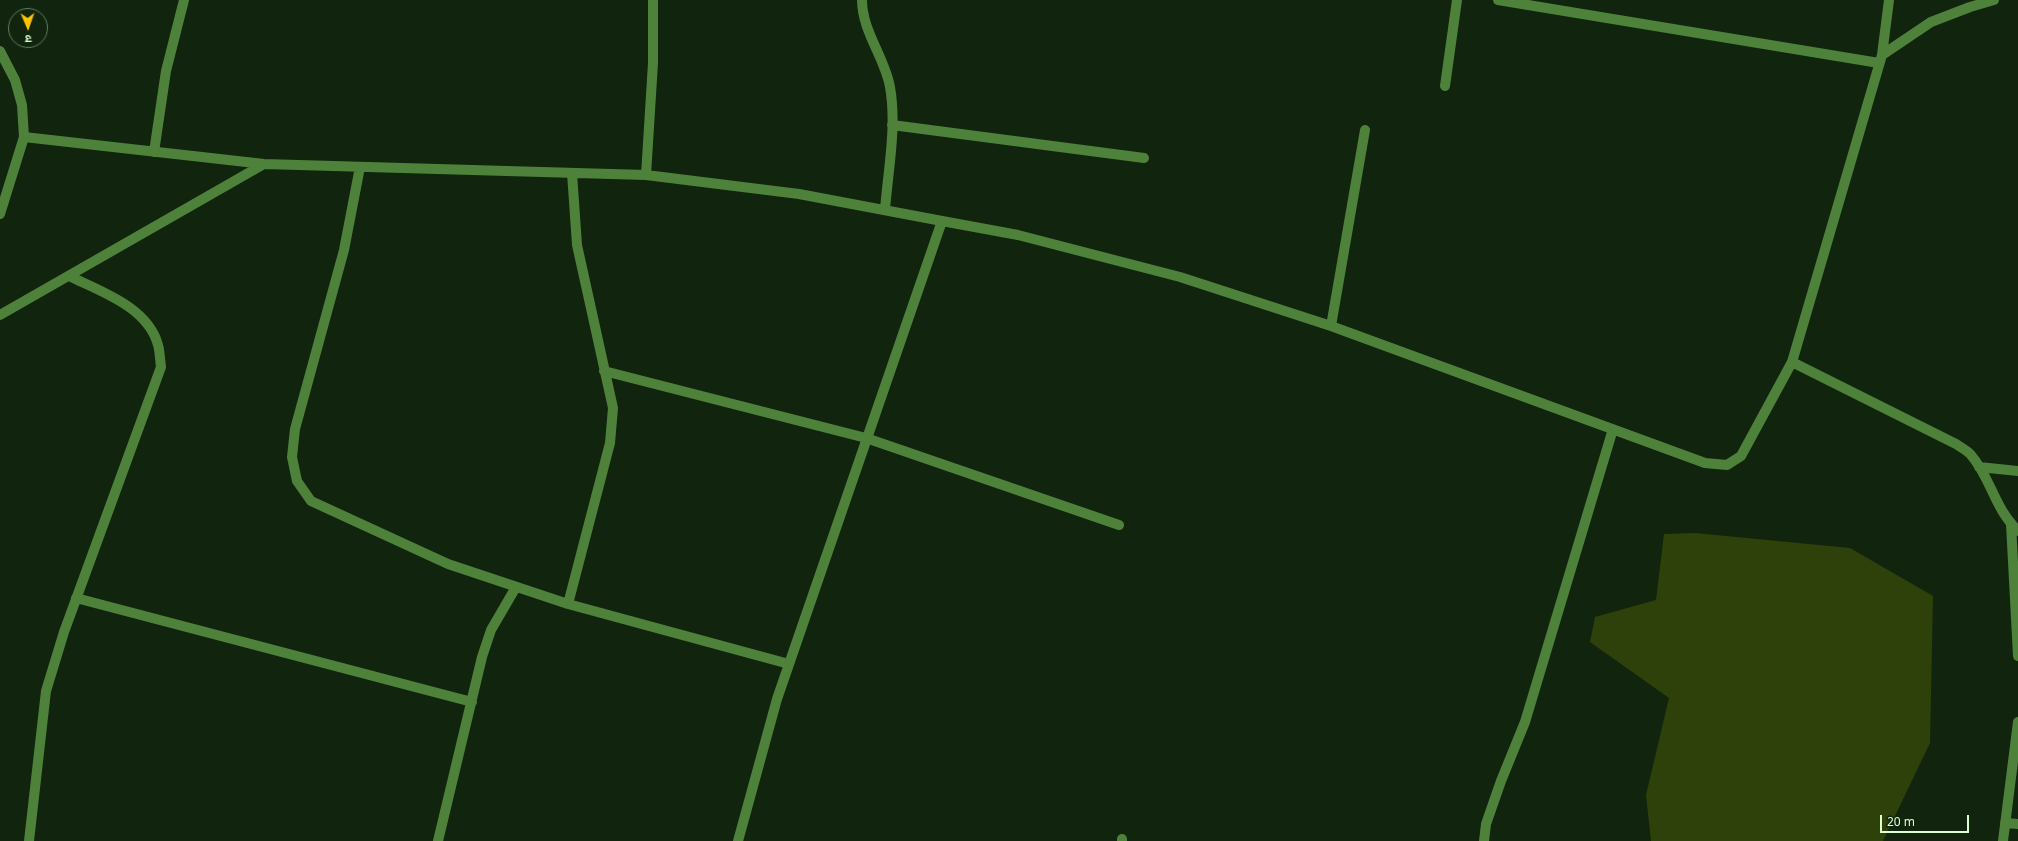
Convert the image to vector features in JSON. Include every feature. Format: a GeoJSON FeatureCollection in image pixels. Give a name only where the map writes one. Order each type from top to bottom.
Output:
{"type":"FeatureCollection","features":[{"type":"Feature","properties":{"kind":"street"},"geometry":{"type":"LineString","coordinates":[[154,152],[166,71],[184,0]]}},
{"type":"Feature","properties":{"kind":"street"},"geometry":{"type":"LineString","coordinates":[[646,175],[653,64],[653,0]]}},
{"type":"Feature","properties":{"kind":"street"},"geometry":{"type":"LineString","coordinates":[[862,0],[866,22],[890,85],[892,125],[885,210]]}},
{"type":"Feature","properties":{"kind":"street"},"geometry":{"type":"LineString","coordinates":[[1445,86],[1457,0]]}},
{"type":"Feature","properties":{"kind":"street"},"geometry":{"type":"LineString","coordinates":[[1498,0],[1881,59],[1931,22],[1970,7],[1994,0]]}},
{"type":"Feature","properties":{"kind":"street"},"geometry":{"type":"LineString","coordinates":[[24,137],[264,164],[646,175],[799,194],[1018,235],[1180,276],[1331,326],[1705,464],[1727,465],[1741,456],[1792,362],[1881,59],[1889,0]]}},
{"type":"Feature","properties":{"kind":"street"},"geometry":{"type":"LineString","coordinates":[[0,51],[15,80],[22,105],[24,137],[0,214]]}},
{"type":"Feature","properties":{"kind":"street"},"geometry":{"type":"LineString","coordinates":[[892,125],[1144,158]]}},
{"type":"Feature","properties":{"kind":"street"},"geometry":{"type":"LineString","coordinates":[[1331,326],[1365,130]]}},
{"type":"Feature","properties":{"kind":"street"},"geometry":{"type":"LineString","coordinates":[[0,315],[264,164]]}},
{"type":"Feature","properties":{"kind":"street"},"geometry":{"type":"LineString","coordinates":[[360,167],[344,250],[295,429],[292,457],[297,481],[311,501],[448,564],[568,604],[790,664]]}},
{"type":"Feature","properties":{"kind":"street"},"geometry":{"type":"LineString","coordinates":[[568,604],[610,443],[613,408],[577,245],[572,173]]}},
{"type":"Feature","properties":{"kind":"street"},"geometry":{"type":"LineString","coordinates":[[738,841],[777,699],[942,221]]}},
{"type":"Feature","properties":{"kind":"street"},"geometry":{"type":"LineString","coordinates":[[29,841],[46,690],[76,598],[161,366],[158,344],[152,333],[129,306],[68,276]]}},
{"type":"Feature","properties":{"kind":"street"},"geometry":{"type":"LineString","coordinates":[[1792,362],[1956,444],[1970,454],[1979,467],[1999,508],[2015,528],[2018,656]]}},
{"type":"Feature","properties":{"kind":"street"},"geometry":{"type":"LineString","coordinates":[[604,371],[866,438],[1118,526]]}},
{"type":"Feature","properties":{"kind":"street"},"geometry":{"type":"LineString","coordinates":[[1484,841],[1486,824],[1501,781],[1525,722],[1613,429]]}},
{"type":"Feature","properties":{"kind":"street"},"geometry":{"type":"LineString","coordinates":[[1979,467],[2018,471]]}},
{"type":"Feature","properties":{"kind":"street"},"geometry":{"type":"LineString","coordinates":[[438,841],[491,630],[516,587]]}},
{"type":"Feature","properties":{"kind":"street"},"geometry":{"type":"LineString","coordinates":[[76,598],[472,702]]}},
{"type":"Feature","properties":{"kind":"street"},"geometry":{"type":"LineString","coordinates":[[2003,841],[2018,722]]}},
{"type":"Feature","properties":{"kind":"street"},"geometry":{"type":"LineString","coordinates":[[2005,823],[2018,824]]}},
{"type":"Feature","properties":{"kind":"shaded area"},"geometry":{"type":"Polygon","coordinates":[[[1695,533],[1850,548],[1933,596],[1930,743],[1883,841],[1651,841],[1646,795],[1669,698],[1590,642],[1595,617],[1656,600],[1664,534],[1695,533]]]}}]}
